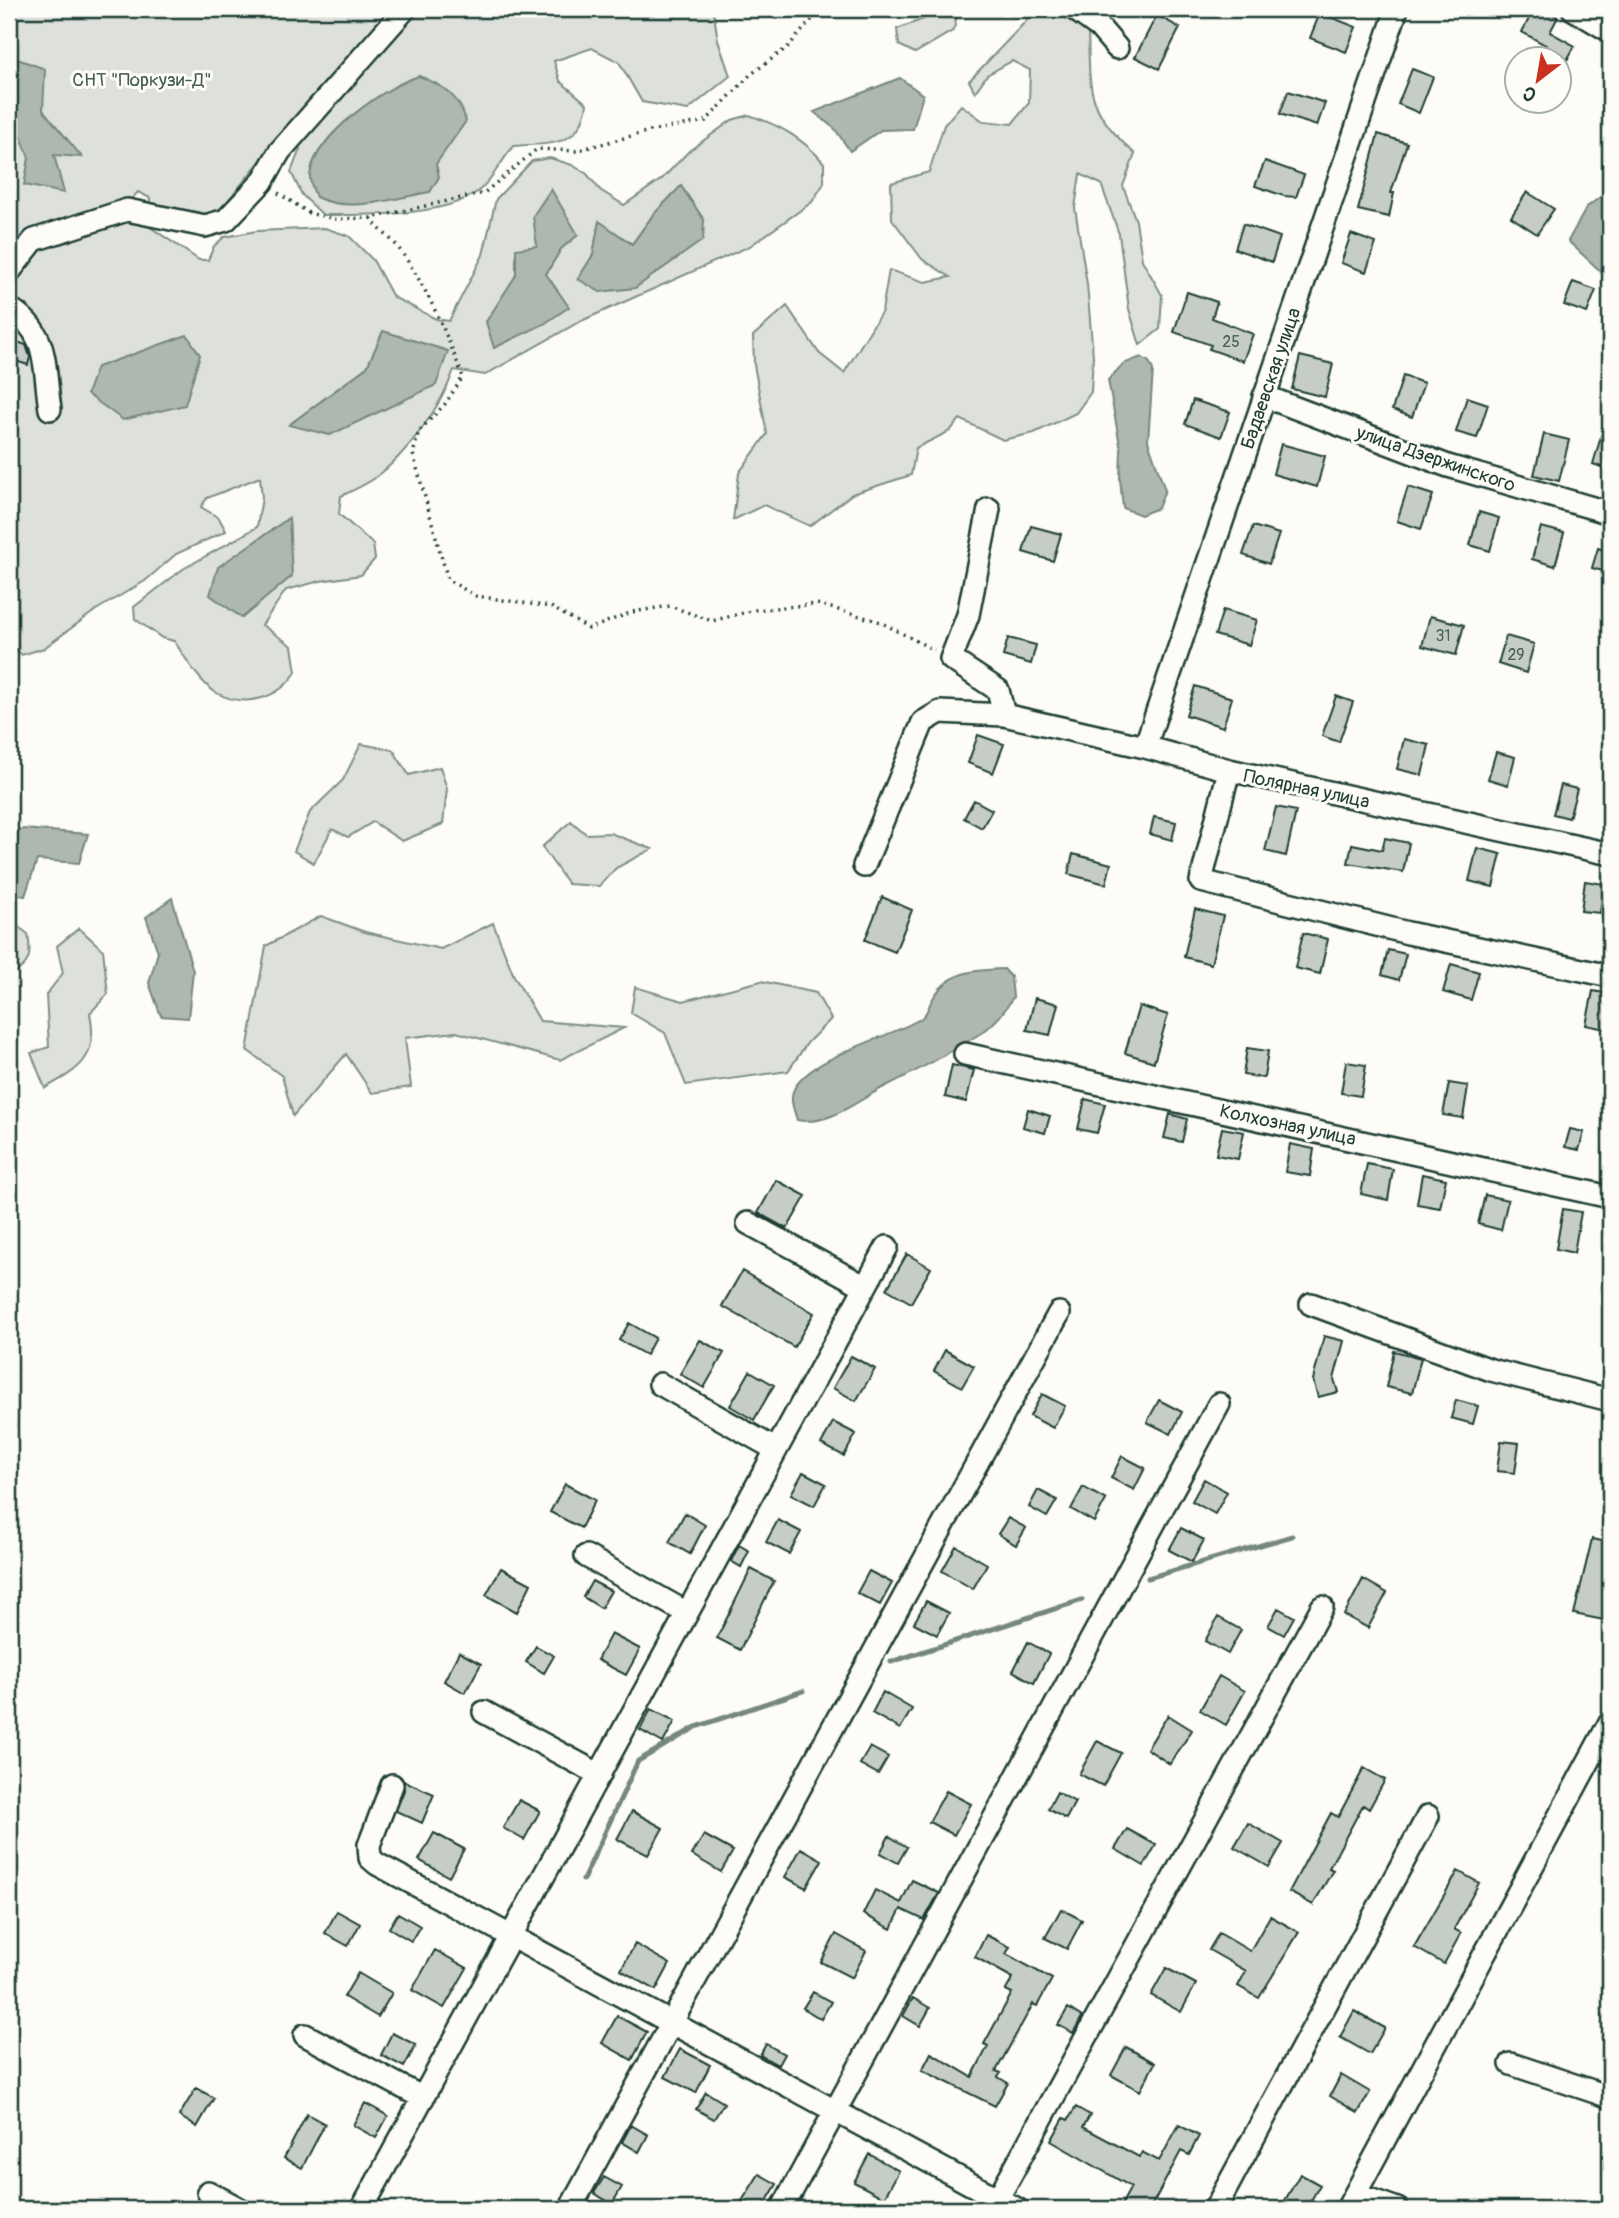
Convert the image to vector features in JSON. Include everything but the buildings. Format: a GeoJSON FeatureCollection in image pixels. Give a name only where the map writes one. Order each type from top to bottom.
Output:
{"type":"FeatureCollection","features":[{"type":"Feature","properties":{"kind":"street"},"geometry":{"type":"LineString","coordinates":[[9,272],[34,240],[127,210],[205,226],[226,220],[262,182],[280,151],[405,9]]}},
{"type":"Feature","properties":{"kind":"street"},"geometry":{"type":"LineString","coordinates":[[1073,9],[1099,27],[1117,48]]}},
{"type":"Feature","properties":{"kind":"street","name":"Бадаевская улица"},"geometry":{"type":"LineString","coordinates":[[1146,747],[1397,9]]}},
{"type":"Feature","properties":{"kind":"street"},"geometry":{"type":"LineString","coordinates":[[1573,9],[1610,31]]}},
{"type":"Feature","properties":{"kind":"street"},"geometry":{"type":"LineString","coordinates":[[9,308],[27,319],[39,336],[50,409]]}},
{"type":"Feature","properties":{"kind":"street","name":"улица Дзержинского"},"geometry":{"type":"LineString","coordinates":[[1264,396],[1448,466],[1610,513]]}},
{"type":"Feature","properties":{"kind":"street"},"geometry":{"type":"LineString","coordinates":[[989,509],[968,615],[951,659],[998,690],[1004,715]]}},
{"type":"Feature","properties":{"kind":"street","name":"Полярная улица"},"geometry":{"type":"LineString","coordinates":[[864,866],[923,723],[940,712],[1004,715],[1146,747],[1229,771],[1610,855]]}},
{"type":"Feature","properties":{"kind":"street"},"geometry":{"type":"LineString","coordinates":[[1229,771],[1201,881],[1408,933],[1610,976]]}},
{"type":"Feature","properties":{"kind":"street","name":"Колхозная улица"},"geometry":{"type":"LineString","coordinates":[[965,1054],[1610,1197]]}},
{"type":"Feature","properties":{"kind":"street"},"geometry":{"type":"LineString","coordinates":[[748,1223],[864,1286]]}},
{"type":"Feature","properties":{"kind":"street"},"geometry":{"type":"LineString","coordinates":[[362,2209],[887,1247]]}},
{"type":"Feature","properties":{"kind":"street"},"geometry":{"type":"LineString","coordinates":[[1311,1304],[1491,1370],[1610,1400]]}},
{"type":"Feature","properties":{"kind":"street"},"geometry":{"type":"LineString","coordinates":[[570,2209],[1059,1313]]}},
{"type":"Feature","properties":{"kind":"street"},"geometry":{"type":"LineString","coordinates":[[660,1384],[775,1449]]}},
{"type":"Feature","properties":{"kind":"street"},"geometry":{"type":"LineString","coordinates":[[782,2209],[1219,1404]]}},
{"type":"Feature","properties":{"kind":"street"},"geometry":{"type":"LineString","coordinates":[[586,1556],[687,1613]]}},
{"type":"Feature","properties":{"kind":"street"},"geometry":{"type":"LineString","coordinates":[[995,2204],[1322,1607]]}},
{"type":"Feature","properties":{"kind":"street"},"geometry":{"type":"LineString","coordinates":[[484,1712],[600,1775]]}},
{"type":"Feature","properties":{"kind":"street"},"geometry":{"type":"LineString","coordinates":[[1397,2209],[1351,2202],[1610,1721]]}},
{"type":"Feature","properties":{"kind":"street"},"geometry":{"type":"LineString","coordinates":[[392,1785],[369,1845],[370,1858],[835,2111],[995,2204],[1017,2209]]}},
{"type":"Feature","properties":{"kind":"street"},"geometry":{"type":"LineString","coordinates":[[1214,2209],[1428,1816]]}},
{"type":"Feature","properties":{"kind":"street"},"geometry":{"type":"LineString","coordinates":[[305,2035],[423,2098]]}},
{"type":"Feature","properties":{"kind":"street"},"geometry":{"type":"LineString","coordinates":[[1511,2064],[1610,2097]]}},
{"type":"Feature","properties":{"kind":"street"},"geometry":{"type":"LineString","coordinates":[[208,2192],[240,2209]]}},
{"type":"Feature","properties":{"kind":"path"},"geometry":{"type":"LineString","coordinates":[[262,182],[309,213],[334,219],[371,218],[484,193],[537,149],[575,150],[650,131],[706,121],[750,75],[788,47],[821,9]]}},
{"type":"Feature","properties":{"kind":"path"},"geometry":{"type":"LineString","coordinates":[[371,218],[398,246],[416,272],[447,334],[463,377],[445,404],[419,431],[413,454],[448,580],[475,596],[551,607],[589,629],[632,612],[670,606],[712,621],[755,610],[817,604],[878,621],[951,659]]}},
{"type":"Feature","properties":{"kind":"green space","name":"СНТ \"Поркузи-Д\""},"geometry":{"type":"Polygon","coordinates":[[[9,9],[713,9],[718,40],[730,76],[688,110],[642,102],[619,62],[592,48],[554,61],[560,81],[587,104],[578,129],[571,136],[552,143],[514,146],[483,187],[462,200],[403,213],[323,215],[302,195],[291,172],[300,149],[283,133],[210,223],[149,213],[150,198],[138,192],[124,207],[93,209],[34,233],[9,260],[9,9]]]}},
{"type":"Feature","properties":{"kind":"green space"},"geometry":{"type":"Polygon","coordinates":[[[929,9],[958,9],[954,30],[915,53],[899,45],[897,29],[929,17],[929,9]]]}},
{"type":"Feature","properties":{"kind":"green space"},"geometry":{"type":"Polygon","coordinates":[[[1060,9],[1088,28],[1093,98],[1107,124],[1135,154],[1123,186],[1136,221],[1142,260],[1162,295],[1160,329],[1140,345],[1129,309],[1119,234],[1101,184],[1080,174],[1075,208],[1087,284],[1093,356],[1091,392],[1076,413],[1034,433],[1003,440],[960,419],[950,431],[916,448],[911,475],[852,494],[810,526],[764,505],[733,520],[739,473],[767,434],[754,365],[753,336],[787,306],[819,353],[844,373],[882,311],[889,270],[925,282],[950,277],[922,259],[892,219],[891,183],[929,172],[944,125],[961,105],[983,121],[1012,124],[1029,103],[1030,70],[1012,61],[987,75],[975,92],[969,81],[1028,19],[1060,9]]]}},
{"type":"Feature","properties":{"kind":"green space"},"geometry":{"type":"Polygon","coordinates":[[[749,115],[760,119],[790,133],[816,154],[824,163],[824,183],[812,202],[750,246],[579,322],[485,375],[454,370],[441,399],[411,443],[375,478],[341,496],[339,514],[373,544],[375,559],[361,575],[320,581],[286,590],[262,625],[292,646],[296,672],[280,689],[271,695],[249,700],[238,700],[215,692],[198,676],[174,641],[162,638],[135,619],[134,607],[183,569],[257,527],[262,498],[260,477],[207,498],[201,507],[219,518],[226,531],[176,554],[145,581],[96,610],[44,648],[22,655],[9,644],[9,276],[42,243],[125,220],[147,225],[199,260],[208,260],[214,246],[224,237],[257,231],[325,228],[349,236],[373,260],[393,297],[436,319],[449,321],[483,255],[496,199],[532,161],[550,158],[572,165],[587,174],[600,190],[624,205],[662,179],[689,151],[732,120],[749,115]],[[681,186],[653,215],[632,244],[599,222],[593,255],[578,279],[704,220],[681,186]],[[537,246],[486,322],[546,274],[561,249],[537,246]],[[367,367],[290,424],[330,435],[367,367]],[[288,518],[257,542],[291,576],[288,518]]]}},
{"type":"Feature","properties":{"kind":"green space"},"geometry":{"type":"Polygon","coordinates":[[[361,744],[393,750],[409,775],[440,767],[447,789],[443,824],[402,841],[373,822],[348,837],[332,829],[314,863],[294,851],[310,812],[343,780],[361,744]]]}},
{"type":"Feature","properties":{"kind":"green space"},"geometry":{"type":"Polygon","coordinates":[[[571,821],[586,834],[610,833],[652,849],[616,868],[599,886],[568,884],[542,847],[571,821]]]}},
{"type":"Feature","properties":{"kind":"green space"},"geometry":{"type":"Polygon","coordinates":[[[321,916],[365,932],[441,949],[493,923],[514,976],[540,1021],[624,1028],[560,1060],[456,1032],[405,1038],[411,1087],[372,1093],[346,1054],[293,1116],[282,1076],[247,1050],[266,946],[321,916]]]}},
{"type":"Feature","properties":{"kind":"green space"},"geometry":{"type":"Polygon","coordinates":[[[9,920],[28,934],[30,949],[25,964],[9,977],[9,920]]]}},
{"type":"Feature","properties":{"kind":"green space"},"geometry":{"type":"Polygon","coordinates":[[[79,928],[103,950],[108,994],[90,1013],[92,1041],[84,1060],[68,1075],[45,1088],[31,1053],[49,1047],[46,995],[63,973],[57,946],[79,928]]]}},
{"type":"Feature","properties":{"kind":"green space"},"geometry":{"type":"Polygon","coordinates":[[[761,981],[816,993],[831,1019],[808,1042],[788,1071],[686,1085],[665,1033],[631,1013],[635,987],[683,1001],[761,981]]]}},
{"type":"Feature","properties":{"kind":"shaded area"},"geometry":{"type":"Polygon","coordinates":[[[9,56],[45,69],[43,110],[82,157],[54,155],[64,193],[24,185],[29,158],[20,134],[9,138],[9,56]]]}},
{"type":"Feature","properties":{"kind":"shaded area"},"geometry":{"type":"Polygon","coordinates":[[[419,76],[449,92],[455,98],[466,121],[436,164],[439,177],[430,192],[358,204],[329,202],[316,197],[310,176],[314,161],[324,145],[353,115],[370,102],[388,90],[419,76]]]}},
{"type":"Feature","properties":{"kind":"shaded area"},"geometry":{"type":"Polygon","coordinates":[[[900,78],[923,95],[913,129],[881,130],[850,151],[835,129],[814,112],[900,78]]]}},
{"type":"Feature","properties":{"kind":"shaded area"},"geometry":{"type":"Polygon","coordinates":[[[681,186],[704,220],[703,240],[635,288],[600,292],[578,279],[593,255],[599,221],[632,244],[653,215],[681,186]]]}},
{"type":"Feature","properties":{"kind":"shaded area"},"geometry":{"type":"Polygon","coordinates":[[[551,189],[578,235],[561,249],[546,274],[569,307],[544,324],[494,348],[486,322],[516,275],[516,249],[537,246],[533,216],[551,189]]]}},
{"type":"Feature","properties":{"kind":"shaded area"},"geometry":{"type":"Polygon","coordinates":[[[1610,190],[1610,280],[1568,241],[1587,207],[1610,190]]]}},
{"type":"Feature","properties":{"kind":"shaded area"},"geometry":{"type":"Polygon","coordinates":[[[383,331],[448,351],[436,385],[330,435],[289,425],[367,367],[383,331]]]}},
{"type":"Feature","properties":{"kind":"shaded area"},"geometry":{"type":"Polygon","coordinates":[[[187,335],[200,355],[185,405],[123,420],[87,394],[97,367],[187,335]]]}},
{"type":"Feature","properties":{"kind":"shaded area"},"geometry":{"type":"Polygon","coordinates":[[[1141,357],[1149,362],[1153,370],[1148,441],[1165,490],[1158,508],[1141,515],[1123,508],[1121,450],[1108,380],[1123,364],[1141,357]]]}},
{"type":"Feature","properties":{"kind":"shaded area"},"geometry":{"type":"Polygon","coordinates":[[[289,518],[292,576],[242,618],[210,595],[218,567],[289,518]]]}},
{"type":"Feature","properties":{"kind":"shaded area"},"geometry":{"type":"Polygon","coordinates":[[[22,829],[88,834],[79,863],[37,860],[25,896],[9,893],[9,836],[22,829]]]}},
{"type":"Feature","properties":{"kind":"shaded area"},"geometry":{"type":"Polygon","coordinates":[[[172,898],[193,971],[188,1018],[161,1016],[149,983],[158,952],[146,917],[172,898]]]}},
{"type":"Feature","properties":{"kind":"shaded area"},"geometry":{"type":"Polygon","coordinates":[[[1004,969],[1011,977],[1013,997],[986,1030],[832,1116],[809,1121],[797,1120],[792,1097],[794,1089],[803,1077],[834,1057],[920,1019],[937,992],[953,978],[982,970],[1004,969]]]}},
{"type":"Feature","properties":{"kind":"waterway"},"geometry":{"type":"LineString","coordinates":[[1148,1578],[1292,1536]]}},
{"type":"Feature","properties":{"kind":"waterway"},"geometry":{"type":"LineString","coordinates":[[891,1662],[1082,1600]]}},
{"type":"Feature","properties":{"kind":"waterway"},"geometry":{"type":"LineString","coordinates":[[583,1880],[638,1761],[696,1727],[803,1691]]}}]}
